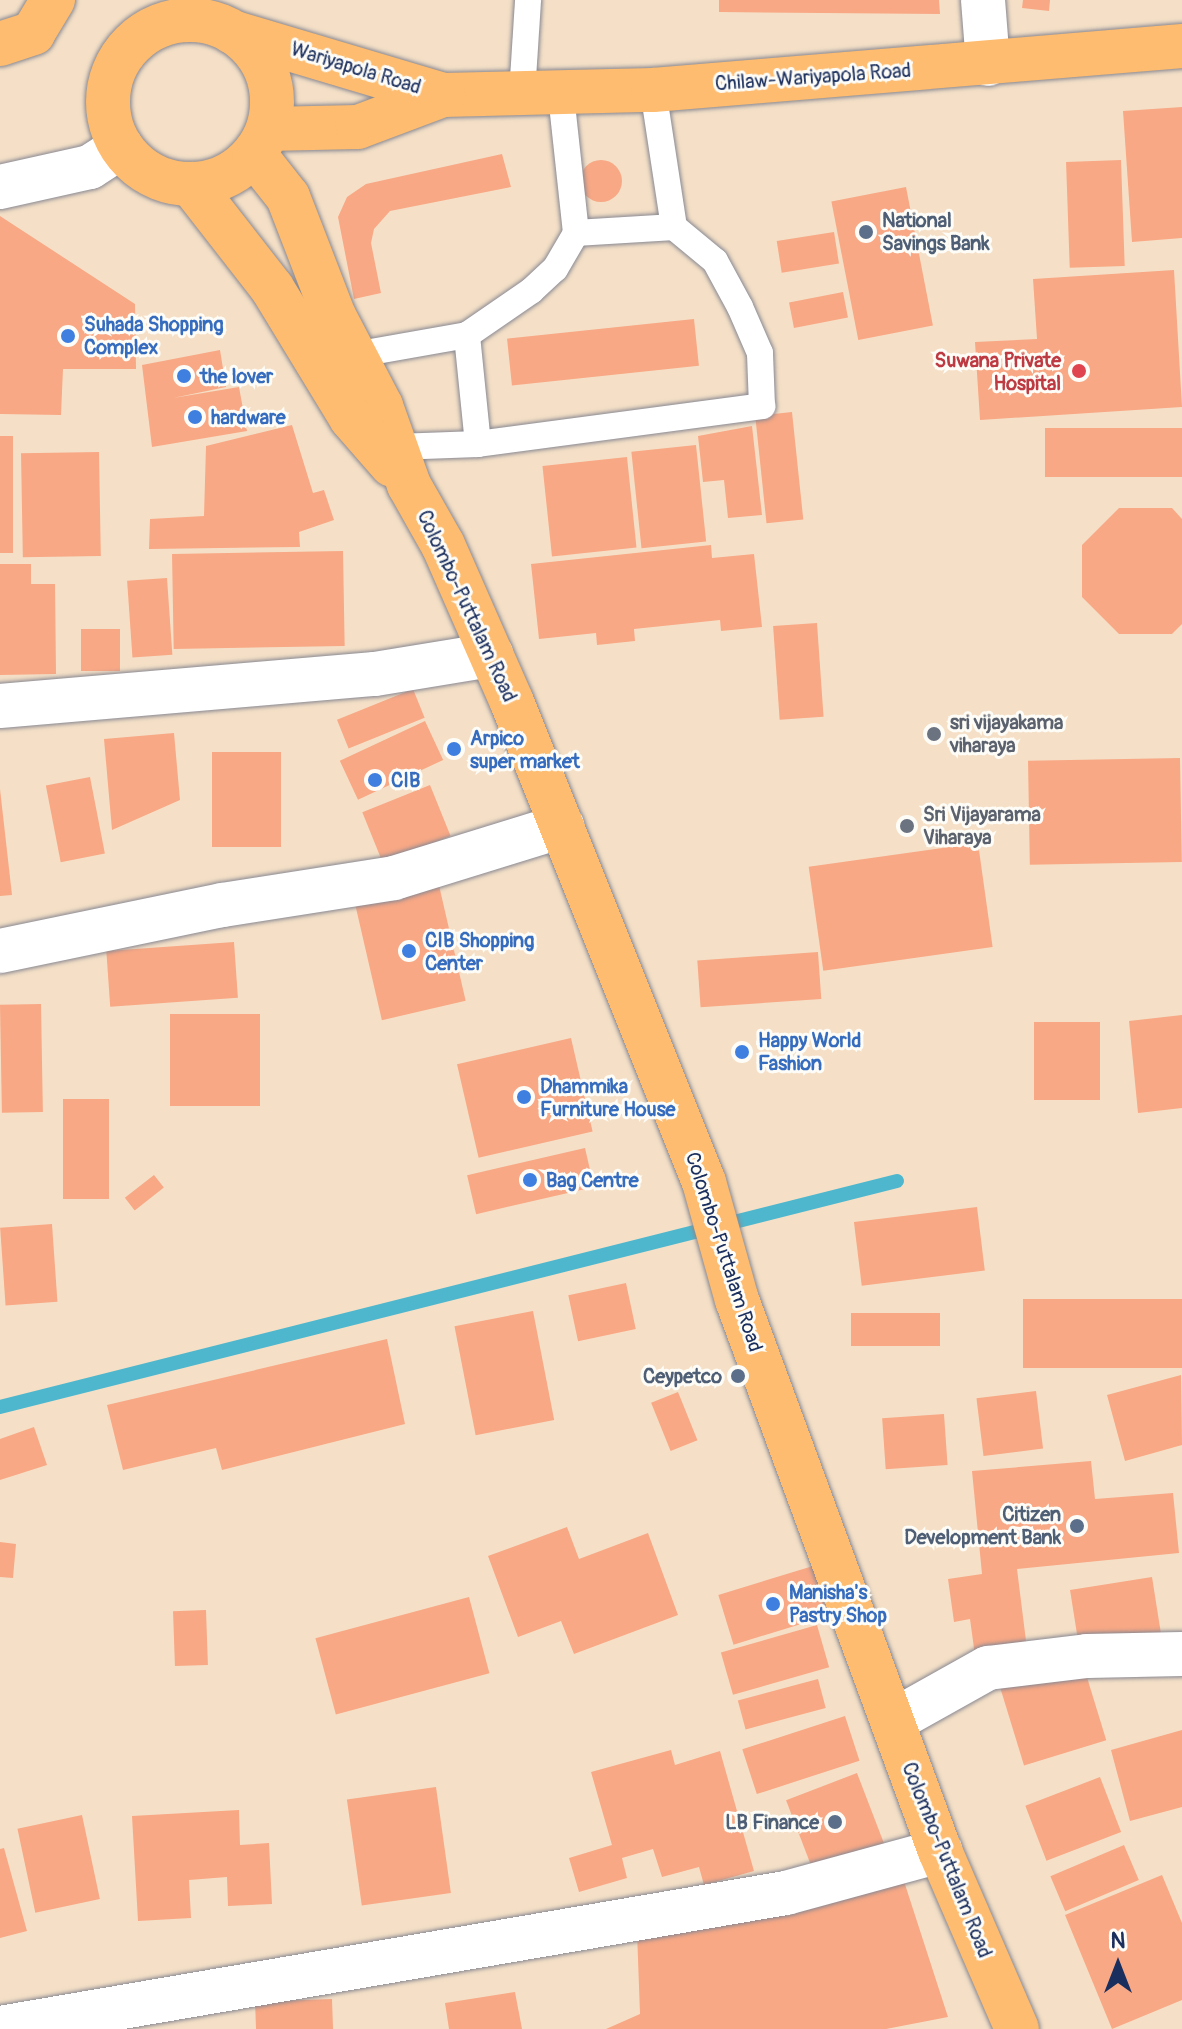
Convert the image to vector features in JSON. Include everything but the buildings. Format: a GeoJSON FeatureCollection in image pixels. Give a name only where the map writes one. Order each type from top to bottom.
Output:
{"type":"FeatureCollection","features":[{"type":"Feature","properties":{"kind":"main road"},"geometry":{"type":"LineString","coordinates":[[0,44],[33,33],[53,0]]}},
{"type":"Feature","properties":{"kind":"main road"},"geometry":{"type":"LineString","coordinates":[[156,12],[232,32],[256,55],[271,85],[261,142],[236,170],[191,184],[151,175],[121,147],[110,123],[113,73],[126,50],[156,12]]}},
{"type":"Feature","properties":{"kind":"main road","name":"Wariyapola Road"},"geometry":{"type":"LineString","coordinates":[[232,32],[443,95]]}},
{"type":"Feature","properties":{"kind":"main road","name":"Chilaw-Wariyapola Road"},"geometry":{"type":"LineString","coordinates":[[443,95],[653,90],[1182,46]]}},
{"type":"Feature","properties":{"kind":"main road","name":"Wariyapola Road"},"geometry":{"type":"LineString","coordinates":[[261,142],[358,127],[443,95]]}},
{"type":"Feature","properties":{"kind":"main road","name":"Colombo-Puttalam Road"},"geometry":{"type":"LineString","coordinates":[[261,142],[288,197],[403,466],[443,545],[562,826],[704,1182],[737,1300],[940,1851],[1017,2029]]}},
{"type":"Feature","properties":{"kind":"main road","name":"Colombo-Puttalam Road"},"geometry":{"type":"LineString","coordinates":[[191,184],[272,288],[351,418],[403,466]]}},
{"type":"Feature","properties":{"kind":"street"},"geometry":{"type":"LineString","coordinates":[[983,0],[988,64]]}},
{"type":"Feature","properties":{"kind":"street"},"geometry":{"type":"LineString","coordinates":[[0,187],[90,167],[121,147]]}},
{"type":"Feature","properties":{"kind":"street"},"geometry":{"type":"LineString","coordinates":[[0,706],[360,676],[491,655]]}},
{"type":"Feature","properties":{"kind":"street"},"geometry":{"type":"LineString","coordinates":[[0,951],[222,905],[394,878],[562,826]]}},
{"type":"Feature","properties":{"kind":"street"},"geometry":{"type":"LineString","coordinates":[[893,1721],[988,1668],[1087,1656],[1182,1654]]}},
{"type":"Feature","properties":{"kind":"street"},"geometry":{"type":"LineString","coordinates":[[0,2028],[786,1893],[940,1851]]}},
{"type":"Feature","properties":{"kind":"lane"},"geometry":{"type":"LineString","coordinates":[[354,355],[467,335],[531,291],[555,269],[576,233],[542,94],[528,0]]}},
{"type":"Feature","properties":{"kind":"lane"},"geometry":{"type":"LineString","coordinates":[[403,466],[478,444],[762,406],[760,353],[740,307],[715,261],[674,227],[653,90]]}},
{"type":"Feature","properties":{"kind":"lane"},"geometry":{"type":"LineString","coordinates":[[576,233],[674,227]]}},
{"type":"Feature","properties":{"kind":"lane"},"geometry":{"type":"LineString","coordinates":[[467,335],[478,444]]}},
{"type":"Feature","properties":{"kind":"waterway"},"geometry":{"type":"LineString","coordinates":[[0,1407],[897,1181]]}},
{"type":"Feature","properties":{"kind":"place","name":"National Savings Bank"},"geometry":{"type":"Point","coordinates":[866,232]}},
{"type":"Feature","properties":{"kind":"place","name":"Suhada Shopping Complex"},"geometry":{"type":"Point","coordinates":[68,336]}},
{"type":"Feature","properties":{"kind":"place","name":"Suwana Private Hospital"},"geometry":{"type":"Point","coordinates":[1079,371]}},
{"type":"Feature","properties":{"kind":"place","name":"the lover"},"geometry":{"type":"Point","coordinates":[184,376]}},
{"type":"Feature","properties":{"kind":"place","name":"hardware"},"geometry":{"type":"Point","coordinates":[195,417]}},
{"type":"Feature","properties":{"kind":"place","name":"sri vijayakama viharaya"},"geometry":{"type":"Point","coordinates":[934,734]}},
{"type":"Feature","properties":{"kind":"place","name":"Arpico super market"},"geometry":{"type":"Point","coordinates":[454,749]}},
{"type":"Feature","properties":{"kind":"place","name":"CIB"},"geometry":{"type":"Point","coordinates":[375,780]}},
{"type":"Feature","properties":{"kind":"place","name":"Sri Vijayarama Viharaya"},"geometry":{"type":"Point","coordinates":[907,826]}},
{"type":"Feature","properties":{"kind":"place","name":"CIB Shopping Center"},"geometry":{"type":"Point","coordinates":[409,951]}},
{"type":"Feature","properties":{"kind":"place","name":"Happy World Fashion"},"geometry":{"type":"Point","coordinates":[742,1052]}},
{"type":"Feature","properties":{"kind":"place","name":"Dhammika Furniture House"},"geometry":{"type":"Point","coordinates":[524,1097]}},
{"type":"Feature","properties":{"kind":"place","name":"Bag Centre"},"geometry":{"type":"Point","coordinates":[530,1180]}},
{"type":"Feature","properties":{"kind":"place","name":"Ceypetco"},"geometry":{"type":"Point","coordinates":[738,1376]}},
{"type":"Feature","properties":{"kind":"place","name":"Citizen Development Bank"},"geometry":{"type":"Point","coordinates":[1077,1526]}},
{"type":"Feature","properties":{"kind":"place","name":"Manisha's Pastry Shop"},"geometry":{"type":"Point","coordinates":[773,1604]}},
{"type":"Feature","properties":{"kind":"place","name":"LB Finance"},"geometry":{"type":"Point","coordinates":[835,1822]}}]}
